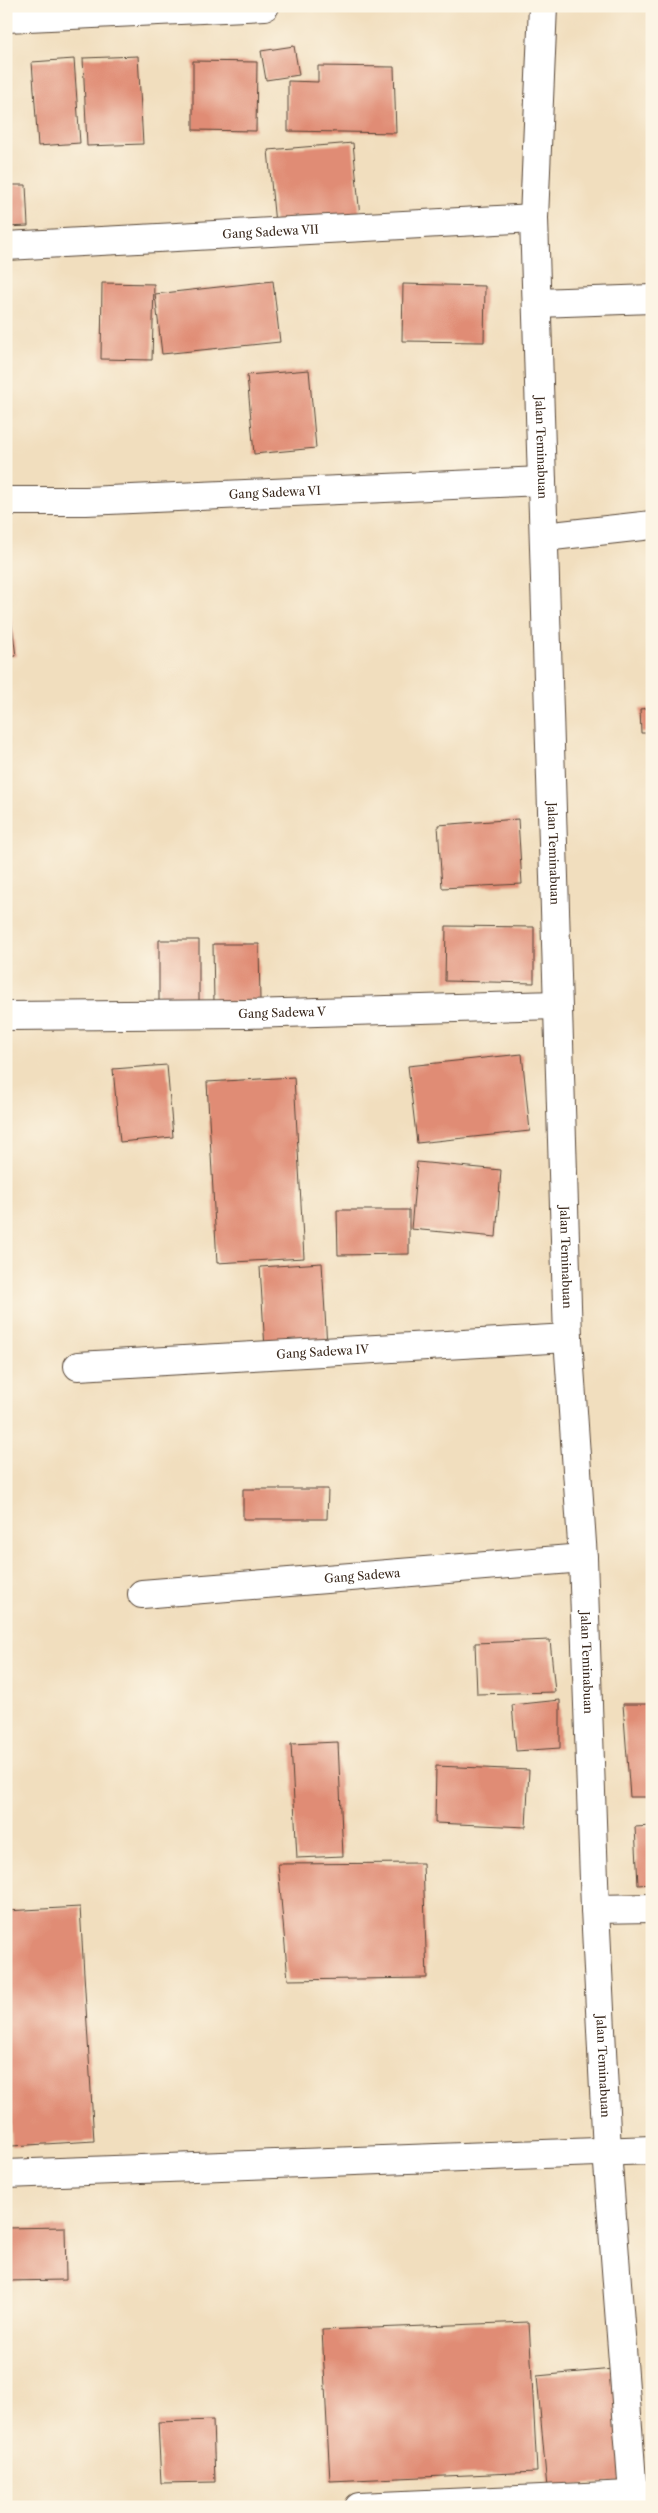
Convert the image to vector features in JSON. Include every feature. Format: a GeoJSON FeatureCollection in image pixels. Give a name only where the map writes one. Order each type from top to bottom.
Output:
{"type":"FeatureCollection","features":[{"type":"Feature","properties":{"kind":"street"},"geometry":{"type":"LineString","coordinates":[[6,18],[265,6]]}},
{"type":"Feature","properties":{"kind":"street","name":"Jalan Teminabuan"},"geometry":{"type":"LineString","coordinates":[[543,6],[534,218],[568,1338],[583,1558],[595,1909],[608,2151],[640,2498]]}},
{"type":"Feature","properties":{"kind":"street","name":"Gang Sadewa VII"},"geometry":{"type":"LineString","coordinates":[[6,246],[534,218]]}},
{"type":"Feature","properties":{"kind":"street"},"geometry":{"type":"LineString","coordinates":[[537,303],[652,299]]}},
{"type":"Feature","properties":{"kind":"street","name":"Gang Sadewa VI"},"geometry":{"type":"LineString","coordinates":[[6,501],[96,500],[542,480]]}},
{"type":"Feature","properties":{"kind":"street"},"geometry":{"type":"LineString","coordinates":[[544,537],[652,525]]}},
{"type":"Feature","properties":{"kind":"street","name":"Gang Sadewa V"},"geometry":{"type":"LineString","coordinates":[[6,1016],[246,1014],[557,1006]]}},
{"type":"Feature","properties":{"kind":"street","name":"Gang Sadewa IV"},"geometry":{"type":"LineString","coordinates":[[78,1366],[568,1338]]}},
{"type":"Feature","properties":{"kind":"street","name":"Gang Sadewa"},"geometry":{"type":"LineString","coordinates":[[142,1594],[583,1558]]}},
{"type":"Feature","properties":{"kind":"street"},"geometry":{"type":"LineString","coordinates":[[595,1909],[652,1908]]}},
{"type":"Feature","properties":{"kind":"street"},"geometry":{"type":"LineString","coordinates":[[6,2174],[652,2150]]}},
{"type":"Feature","properties":{"kind":"street"},"geometry":{"type":"LineString","coordinates":[[359,2507],[640,2498]]}},
{"type":"Feature","properties":{"kind":"building"},"geometry":{"type":"Polygon","coordinates":[[[294,46],[299,75],[266,80],[261,51],[294,46]]]}},
{"type":"Feature","properties":{"kind":"building"},"geometry":{"type":"Polygon","coordinates":[[[138,56],[143,144],[87,146],[83,58],[138,56]]]}},
{"type":"Feature","properties":{"kind":"building"},"geometry":{"type":"Polygon","coordinates":[[[74,59],[80,143],[38,146],[32,62],[74,59]]]}},
{"type":"Feature","properties":{"kind":"building"},"geometry":{"type":"Polygon","coordinates":[[[193,61],[257,62],[256,131],[193,130],[193,61]]]}},
{"type":"Feature","properties":{"kind":"building"},"geometry":{"type":"Polygon","coordinates":[[[318,66],[394,67],[396,133],[288,131],[288,81],[318,82],[318,66]]]}},
{"type":"Feature","properties":{"kind":"building"},"geometry":{"type":"Polygon","coordinates":[[[353,143],[360,217],[275,224],[268,150],[353,143]]]}},
{"type":"Feature","properties":{"kind":"building"},"geometry":{"type":"Polygon","coordinates":[[[6,185],[26,185],[28,226],[6,227],[6,185]]]}},
{"type":"Feature","properties":{"kind":"building"},"geometry":{"type":"Polygon","coordinates":[[[273,281],[280,342],[162,354],[155,294],[273,281]]]}},
{"type":"Feature","properties":{"kind":"building"},"geometry":{"type":"Polygon","coordinates":[[[102,283],[154,284],[152,360],[101,359],[102,283]]]}},
{"type":"Feature","properties":{"kind":"building"},"geometry":{"type":"Polygon","coordinates":[[[403,284],[485,286],[484,342],[402,341],[403,284]]]}},
{"type":"Feature","properties":{"kind":"building"},"geometry":{"type":"Polygon","coordinates":[[[309,370],[316,448],[254,454],[247,375],[309,370]]]}},
{"type":"Feature","properties":{"kind":"building"},"geometry":{"type":"Polygon","coordinates":[[[6,581],[16,656],[6,657],[6,581]]]}},
{"type":"Feature","properties":{"kind":"building"},"geometry":{"type":"Polygon","coordinates":[[[652,708],[652,733],[641,733],[640,709],[652,708]]]}},
{"type":"Feature","properties":{"kind":"building"},"geometry":{"type":"Polygon","coordinates":[[[518,819],[522,884],[442,888],[438,825],[518,819]]]}},
{"type":"Feature","properties":{"kind":"building"},"geometry":{"type":"Polygon","coordinates":[[[446,926],[534,927],[534,983],[445,981],[446,926]]]}},
{"type":"Feature","properties":{"kind":"building"},"geometry":{"type":"Polygon","coordinates":[[[159,940],[199,940],[199,1003],[159,1004],[159,940]]]}},
{"type":"Feature","properties":{"kind":"building"},"geometry":{"type":"Polygon","coordinates":[[[213,944],[259,944],[260,1002],[214,1003],[213,944]]]}},
{"type":"Feature","properties":{"kind":"building"},"geometry":{"type":"Polygon","coordinates":[[[522,1054],[530,1131],[417,1143],[408,1066],[522,1054]]]}},
{"type":"Feature","properties":{"kind":"building"},"geometry":{"type":"Polygon","coordinates":[[[167,1065],[173,1137],[120,1142],[113,1069],[167,1065]]]}},
{"type":"Feature","properties":{"kind":"building"},"geometry":{"type":"Polygon","coordinates":[[[294,1077],[304,1258],[217,1263],[207,1082],[294,1077]]]}},
{"type":"Feature","properties":{"kind":"building"},"geometry":{"type":"Polygon","coordinates":[[[417,1162],[501,1170],[496,1237],[411,1229],[417,1162]]]}},
{"type":"Feature","properties":{"kind":"building"},"geometry":{"type":"Polygon","coordinates":[[[337,1210],[409,1210],[409,1254],[338,1255],[337,1210]]]}},
{"type":"Feature","properties":{"kind":"building"},"geometry":{"type":"Polygon","coordinates":[[[322,1263],[327,1346],[265,1349],[260,1267],[322,1263]]]}},
{"type":"Feature","properties":{"kind":"building"},"geometry":{"type":"Polygon","coordinates":[[[243,1489],[328,1489],[327,1519],[243,1519],[243,1489]]]}},
{"type":"Feature","properties":{"kind":"building"},"geometry":{"type":"Polygon","coordinates":[[[550,1640],[555,1692],[477,1694],[475,1643],[550,1640]]]}},
{"type":"Feature","properties":{"kind":"building"},"geometry":{"type":"Polygon","coordinates":[[[560,1700],[560,1748],[516,1751],[512,1705],[560,1700]]]}},
{"type":"Feature","properties":{"kind":"building"},"geometry":{"type":"Polygon","coordinates":[[[623,1704],[652,1704],[652,1797],[630,1797],[623,1704]]]}},
{"type":"Feature","properties":{"kind":"building"},"geometry":{"type":"Polygon","coordinates":[[[338,1742],[343,1856],[297,1858],[291,1744],[338,1742]]]}},
{"type":"Feature","properties":{"kind":"building"},"geometry":{"type":"Polygon","coordinates":[[[436,1766],[529,1770],[526,1827],[435,1823],[436,1766]]]}},
{"type":"Feature","properties":{"kind":"building"},"geometry":{"type":"Polygon","coordinates":[[[652,1826],[652,1884],[638,1885],[635,1827],[652,1826]]]}},
{"type":"Feature","properties":{"kind":"building"},"geometry":{"type":"Polygon","coordinates":[[[423,1863],[427,1978],[288,1980],[278,1864],[423,1863]]]}},
{"type":"Feature","properties":{"kind":"building"},"geometry":{"type":"Polygon","coordinates":[[[80,1907],[94,2141],[12,2146],[6,2051],[6,1911],[80,1907]]]}},
{"type":"Feature","properties":{"kind":"building"},"geometry":{"type":"Polygon","coordinates":[[[65,2227],[66,2280],[6,2281],[6,2228],[65,2227]]]}},
{"type":"Feature","properties":{"kind":"building"},"geometry":{"type":"Polygon","coordinates":[[[529,2322],[537,2472],[330,2481],[322,2330],[529,2322]]]}},
{"type":"Feature","properties":{"kind":"building"},"geometry":{"type":"Polygon","coordinates":[[[613,2369],[623,2481],[547,2488],[537,2376],[613,2369]]]}},
{"type":"Feature","properties":{"kind":"building"},"geometry":{"type":"Polygon","coordinates":[[[213,2420],[215,2482],[161,2483],[158,2422],[213,2420]]]}}]}
